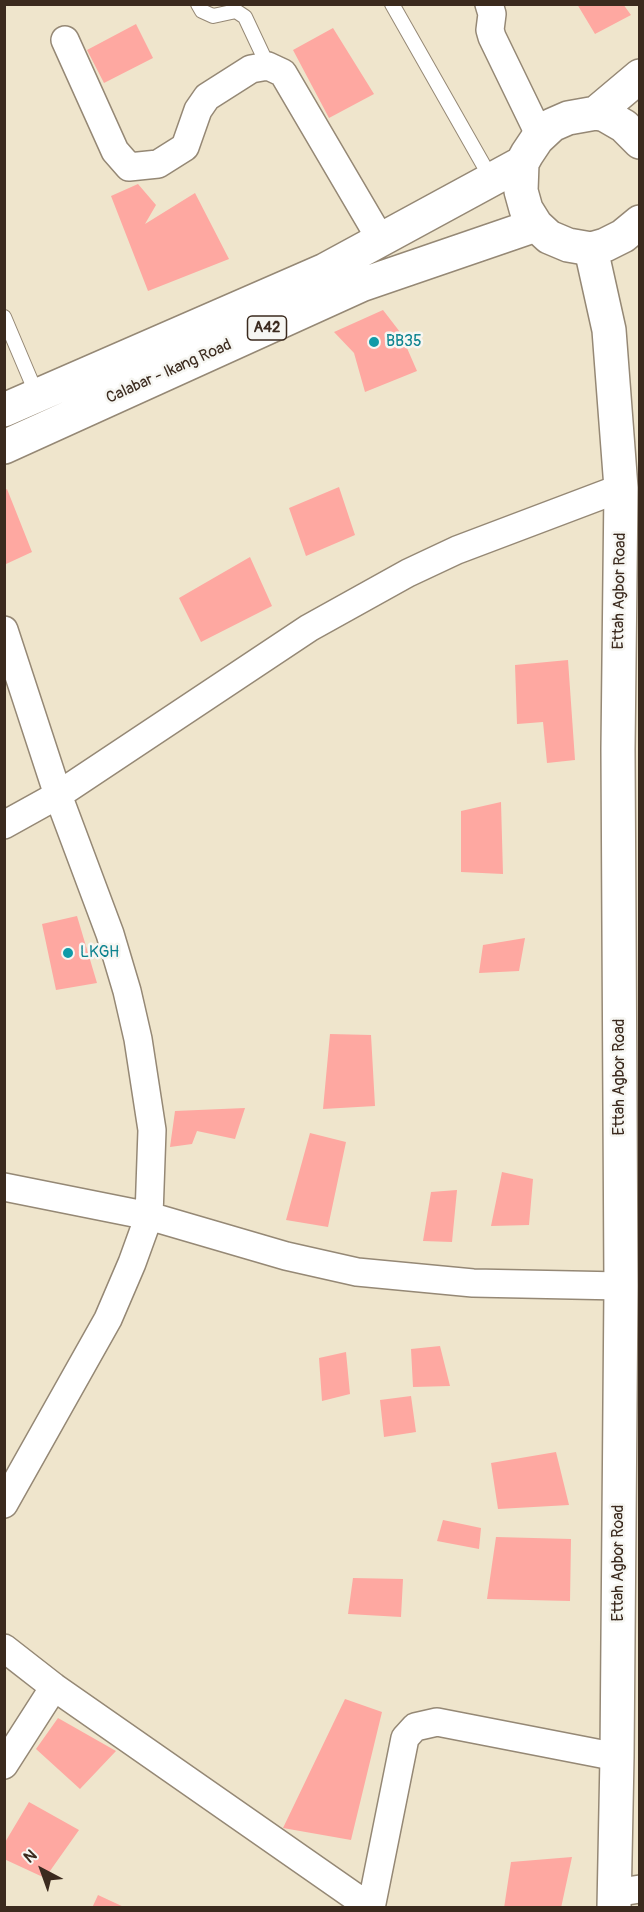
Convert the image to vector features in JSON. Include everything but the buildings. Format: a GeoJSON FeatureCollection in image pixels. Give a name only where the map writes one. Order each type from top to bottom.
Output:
{"type":"FeatureCollection","features":[{"type":"Feature","properties":{"kind":"main road","name":"A42"},"geometry":{"type":"LineString","coordinates":[[531,150],[552,125],[568,118],[596,113],[639,76]]}},
{"type":"Feature","properties":{"kind":"main road"},"geometry":{"type":"LineString","coordinates":[[596,113],[605,115],[624,126],[639,142]]}},
{"type":"Feature","properties":{"kind":"main road","name":"Calabar - Ikang Road"},"geometry":{"type":"LineString","coordinates":[[4,410],[325,270],[492,180],[531,150]]}},
{"type":"Feature","properties":{"kind":"main road"},"geometry":{"type":"LineString","coordinates":[[531,150],[521,191],[526,209],[536,225],[549,237],[568,245],[591,249],[623,236],[639,222]]}},
{"type":"Feature","properties":{"kind":"main road","name":"Calabar - Ikang Road"},"geometry":{"type":"LineString","coordinates":[[4,447],[362,285],[536,225]]}},
{"type":"Feature","properties":{"kind":"main road","name":"Ettah Agbor Road"},"geometry":{"type":"LineString","coordinates":[[591,249],[609,330],[621,488],[618,749],[621,1286],[617,1757],[622,1896]]}},
{"type":"Feature","properties":{"kind":"street"},"geometry":{"type":"LineString","coordinates":[[489,4],[492,14],[490,30],[492,37],[531,150]]}},
{"type":"Feature","properties":{"kind":"street"},"geometry":{"type":"LineString","coordinates":[[65,40],[115,151],[129,166],[158,164],[185,147],[198,110],[207,97],[251,69],[268,66],[284,73],[381,240]]}},
{"type":"Feature","properties":{"kind":"street"},"geometry":{"type":"LineString","coordinates":[[4,825],[58,795],[309,628],[389,583],[457,550],[621,488]]}},
{"type":"Feature","properties":{"kind":"street"},"geometry":{"type":"LineString","coordinates":[[4,630],[58,795],[110,934],[138,1039],[152,1130],[149,1216],[132,1263],[108,1319],[4,1504]]}},
{"type":"Feature","properties":{"kind":"street"},"geometry":{"type":"LineString","coordinates":[[4,1187],[149,1216],[286,1256],[357,1272],[473,1283],[621,1286]]}},
{"type":"Feature","properties":{"kind":"street"},"geometry":{"type":"LineString","coordinates":[[4,1648],[54,1687],[371,1908],[405,1738],[415,1727],[437,1722],[617,1757]]}},
{"type":"Feature","properties":{"kind":"street"},"geometry":{"type":"LineString","coordinates":[[4,1765],[54,1687]]}},
{"type":"Feature","properties":{"kind":"lane"},"geometry":{"type":"LineString","coordinates":[[198,4],[202,11],[213,16],[236,11],[245,17],[268,66]]}},
{"type":"Feature","properties":{"kind":"lane"},"geometry":{"type":"LineString","coordinates":[[392,4],[492,180]]}},
{"type":"Feature","properties":{"kind":"lane"},"geometry":{"type":"LineString","coordinates":[[4,317],[37,395]]}},
{"type":"Feature","properties":{"kind":"place","name":"BB35"},"geometry":{"type":"Point","coordinates":[374,342]}},
{"type":"Feature","properties":{"kind":"place","name":"LKGH"},"geometry":{"type":"Point","coordinates":[68,953]}}]}
